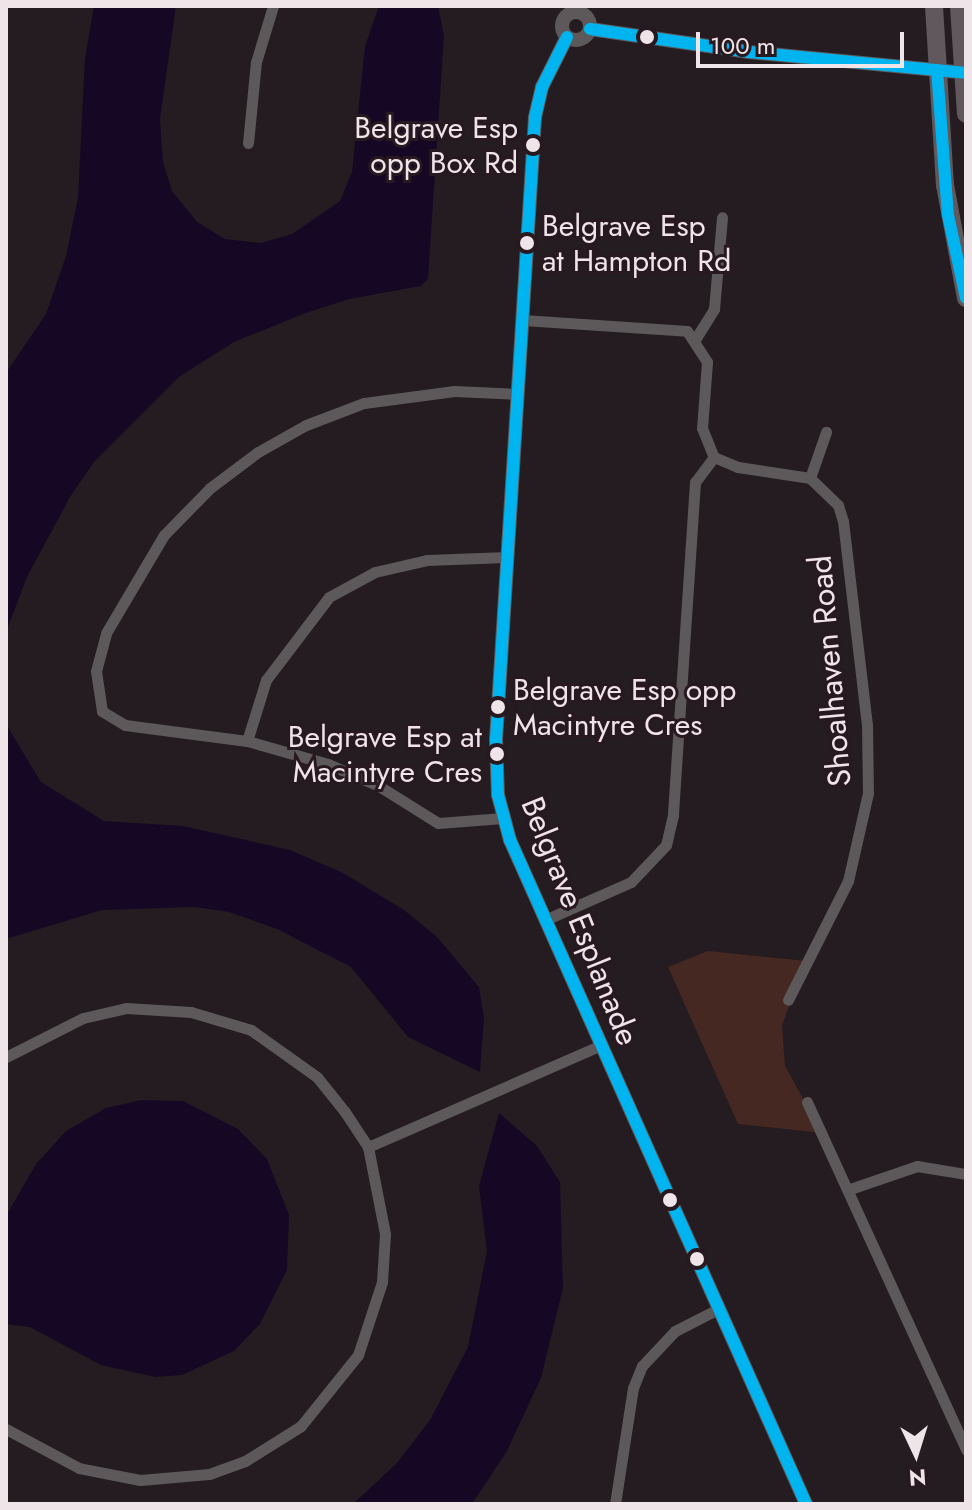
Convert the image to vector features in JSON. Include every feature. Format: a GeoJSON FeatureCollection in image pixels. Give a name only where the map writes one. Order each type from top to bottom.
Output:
{"type":"FeatureCollection","features":[{"type":"Feature","properties":{"kind":"main road"},"geometry":{"type":"LineString","coordinates":[[934,6],[948,215],[966,298]]}},
{"type":"Feature","properties":{"kind":"main road"},"geometry":{"type":"LineString","coordinates":[[959,6],[966,114]]}},
{"type":"Feature","properties":{"kind":"street"},"geometry":{"type":"LineString","coordinates":[[248,143],[256,62],[273,6]]}},
{"type":"Feature","properties":{"kind":"street"},"geometry":{"type":"LineString","coordinates":[[561,11],[583,13],[590,29],[581,39],[567,37],[562,29],[561,11]]}},
{"type":"Feature","properties":{"kind":"street"},"geometry":{"type":"LineString","coordinates":[[590,29],[749,52],[965,73]]}},
{"type":"Feature","properties":{"kind":"street","name":"Belgrave Esplanade"},"geometry":{"type":"LineString","coordinates":[[567,37],[542,87],[535,118],[496,755],[503,818],[806,1504]]}},
{"type":"Feature","properties":{"kind":"street"},"geometry":{"type":"LineString","coordinates":[[696,338],[714,309],[722,217]]}},
{"type":"Feature","properties":{"kind":"street"},"geometry":{"type":"LineString","coordinates":[[523,320],[671,327],[696,338],[707,362],[703,437],[714,457],[810,478],[826,432]]}},
{"type":"Feature","properties":{"kind":"street"},"geometry":{"type":"LineString","coordinates":[[503,818],[438,823],[379,786],[328,764],[247,741],[125,725],[102,711],[96,671],[106,633],[164,535],[235,468],[333,414],[424,393],[517,394]]}},
{"type":"Feature","properties":{"kind":"street"},"geometry":{"type":"LineString","coordinates":[[547,919],[631,882],[653,865],[666,845],[673,815],[695,482],[714,457]]}},
{"type":"Feature","properties":{"kind":"street","name":"Shoalhaven Road"},"geometry":{"type":"LineString","coordinates":[[788,1000],[848,881],[865,822],[870,774],[843,521],[838,505],[810,478]]}},
{"type":"Feature","properties":{"kind":"street"},"geometry":{"type":"LineString","coordinates":[[247,741],[266,680],[329,597],[375,572],[427,560],[507,557]]}},
{"type":"Feature","properties":{"kind":"street"},"geometry":{"type":"LineString","coordinates":[[6,1057],[83,1018],[126,1008],[223,1019],[289,1052],[317,1077],[368,1147],[385,1234],[376,1308],[370,1330],[342,1381],[301,1426],[245,1461],[209,1474],[140,1480],[79,1468],[6,1429]]}},
{"type":"Feature","properties":{"kind":"street"},"geometry":{"type":"LineString","coordinates":[[368,1147],[601,1045]]}},
{"type":"Feature","properties":{"kind":"street"},"geometry":{"type":"LineString","coordinates":[[807,1102],[850,1189],[966,1450]]}},
{"type":"Feature","properties":{"kind":"street"},"geometry":{"type":"LineString","coordinates":[[850,1189],[917,1166],[966,1174]]}},
{"type":"Feature","properties":{"kind":"street"},"geometry":{"type":"LineString","coordinates":[[615,1504],[623,1436],[642,1366],[675,1331],[718,1309]]}},
{"type":"Feature","properties":{"kind":"shaded area"},"geometry":{"type":"Polygon","coordinates":[[[94,6],[176,6],[160,119],[163,162],[172,191],[197,222],[225,239],[261,243],[292,234],[340,201],[352,172],[365,46],[379,6],[438,6],[444,36],[428,279],[421,286],[349,299],[303,314],[234,342],[179,377],[94,462],[70,497],[27,577],[6,632],[6,373],[46,314],[66,256],[78,198],[85,58],[94,6]]]}},
{"type":"Feature","properties":{"kind":"shaded area"},"geometry":{"type":"Polygon","coordinates":[[[6,724],[41,782],[104,821],[183,826],[290,850],[343,873],[404,910],[437,937],[479,987],[484,1018],[480,1072],[408,1037],[351,967],[277,929],[229,912],[195,907],[102,910],[6,939],[6,724]]]}},
{"type":"Feature","properties":{"kind":"shaded area"},"geometry":{"type":"Polygon","coordinates":[[[708,951],[806,961],[782,1025],[785,1066],[822,1133],[738,1124],[668,967],[708,951]]]}},
{"type":"Feature","properties":{"kind":"shaded area"},"geometry":{"type":"Polygon","coordinates":[[[141,1100],[183,1101],[238,1129],[267,1159],[289,1215],[287,1270],[260,1324],[234,1351],[182,1375],[155,1377],[101,1365],[30,1327],[6,1324],[6,1216],[36,1164],[66,1131],[106,1108],[141,1100]]]}},
{"type":"Feature","properties":{"kind":"shaded area"},"geometry":{"type":"Polygon","coordinates":[[[499,1113],[537,1146],[560,1182],[563,1288],[541,1378],[507,1451],[472,1504],[353,1504],[397,1463],[430,1420],[468,1347],[487,1251],[479,1186],[499,1113]]]}},
{"type":"Feature","properties":{"kind":"transit line"},"geometry":{"type":"LineString","coordinates":[[590,29],[749,52],[966,73]]}},
{"type":"Feature","properties":{"kind":"transit line"},"geometry":{"type":"LineString","coordinates":[[567,37],[542,87],[535,118],[496,739],[498,795],[510,840],[806,1504]]}},
{"type":"Feature","properties":{"kind":"transit line"},"geometry":{"type":"LineString","coordinates":[[937,70],[948,215],[966,298]]}},
{"type":"Feature","properties":{"kind":"place","name":"Belgrave Esp opp Box Rd"},"geometry":{"type":"Point","coordinates":[533,145]}},
{"type":"Feature","properties":{"kind":"place","name":"Belgrave Esp at Hampton Rd"},"geometry":{"type":"Point","coordinates":[527,243]}},
{"type":"Feature","properties":{"kind":"place","name":"Belgrave Esp opp Macintyre Cres"},"geometry":{"type":"Point","coordinates":[498,707]}},
{"type":"Feature","properties":{"kind":"place","name":"Belgrave Esp at Macintyre Cres"},"geometry":{"type":"Point","coordinates":[497,754]}}]}
